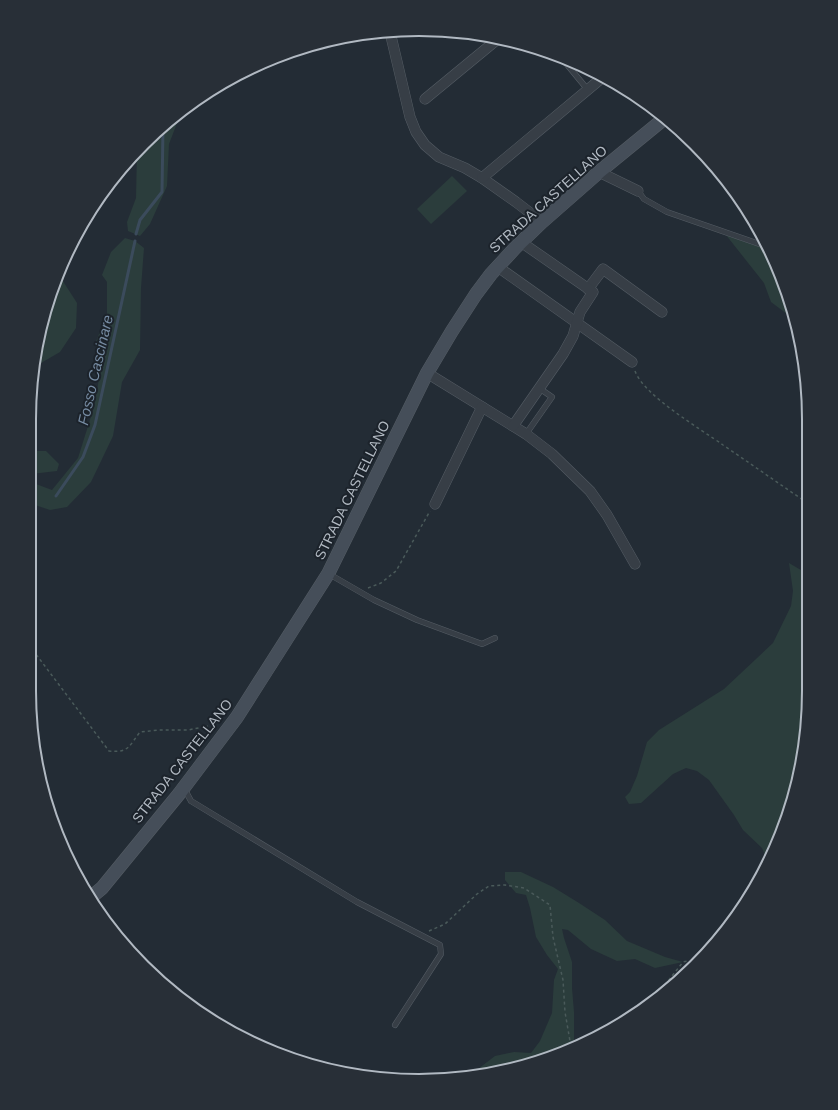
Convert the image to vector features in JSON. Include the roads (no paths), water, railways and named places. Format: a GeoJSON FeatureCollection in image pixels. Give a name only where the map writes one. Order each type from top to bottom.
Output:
{"type":"FeatureCollection","features":[{"type":"Feature","properties":{"kind":"street"},"geometry":{"type":"LineString","coordinates":[[391,37],[410,117],[416,132],[425,146],[439,157],[465,168],[482,178],[542,222]]}},
{"type":"Feature","properties":{"kind":"street"},"geometry":{"type":"LineString","coordinates":[[425,99],[493,43]]}},
{"type":"Feature","properties":{"kind":"street"},"geometry":{"type":"LineString","coordinates":[[482,178],[599,81]]}},
{"type":"Feature","properties":{"kind":"street","name":"STRADA CASTELLANO"},"geometry":{"type":"LineString","coordinates":[[95,894],[102,888],[184,788],[245,707],[328,574],[427,374],[476,294],[498,267],[542,222],[660,121]]}},
{"type":"Feature","properties":{"kind":"street"},"geometry":{"type":"LineString","coordinates":[[599,172],[638,191]]}},
{"type":"Feature","properties":{"kind":"street"},"geometry":{"type":"LineString","coordinates":[[512,426],[563,354],[573,336],[580,312],[593,292],[521,242]]}},
{"type":"Feature","properties":{"kind":"street"},"geometry":{"type":"LineString","coordinates":[[498,267],[632,362]]}},
{"type":"Feature","properties":{"kind":"street"},"geometry":{"type":"LineString","coordinates":[[588,289],[603,269],[662,312]]}},
{"type":"Feature","properties":{"kind":"street"},"geometry":{"type":"LineString","coordinates":[[427,374],[526,434],[552,454],[590,491],[607,515],[635,564]]}},
{"type":"Feature","properties":{"kind":"street"},"geometry":{"type":"LineString","coordinates":[[435,504],[482,407]]}},
{"type":"Feature","properties":{"kind":"lane"},"geometry":{"type":"LineString","coordinates":[[568,66],[588,90]]}},
{"type":"Feature","properties":{"kind":"lane"},"geometry":{"type":"LineString","coordinates":[[638,191],[644,199],[667,212],[760,244]]}},
{"type":"Feature","properties":{"kind":"lane"},"geometry":{"type":"LineString","coordinates":[[526,434],[552,397],[539,388]]}},
{"type":"Feature","properties":{"kind":"lane"},"geometry":{"type":"LineString","coordinates":[[328,574],[374,600],[417,620],[482,644],[495,638]]}},
{"type":"Feature","properties":{"kind":"lane"},"geometry":{"type":"LineString","coordinates":[[184,788],[191,801],[357,902],[440,945],[441,954],[395,1025]]}},
{"type":"Feature","properties":{"kind":"waterway","name":"Fosso Cascinare"},"geometry":{"type":"LineString","coordinates":[[136,234],[140,220],[162,192],[163,134]]}},
{"type":"Feature","properties":{"kind":"waterway","name":"Fosso Cascinare"},"geometry":{"type":"LineString","coordinates":[[56,496],[83,457],[95,425],[135,241]]}}]}
